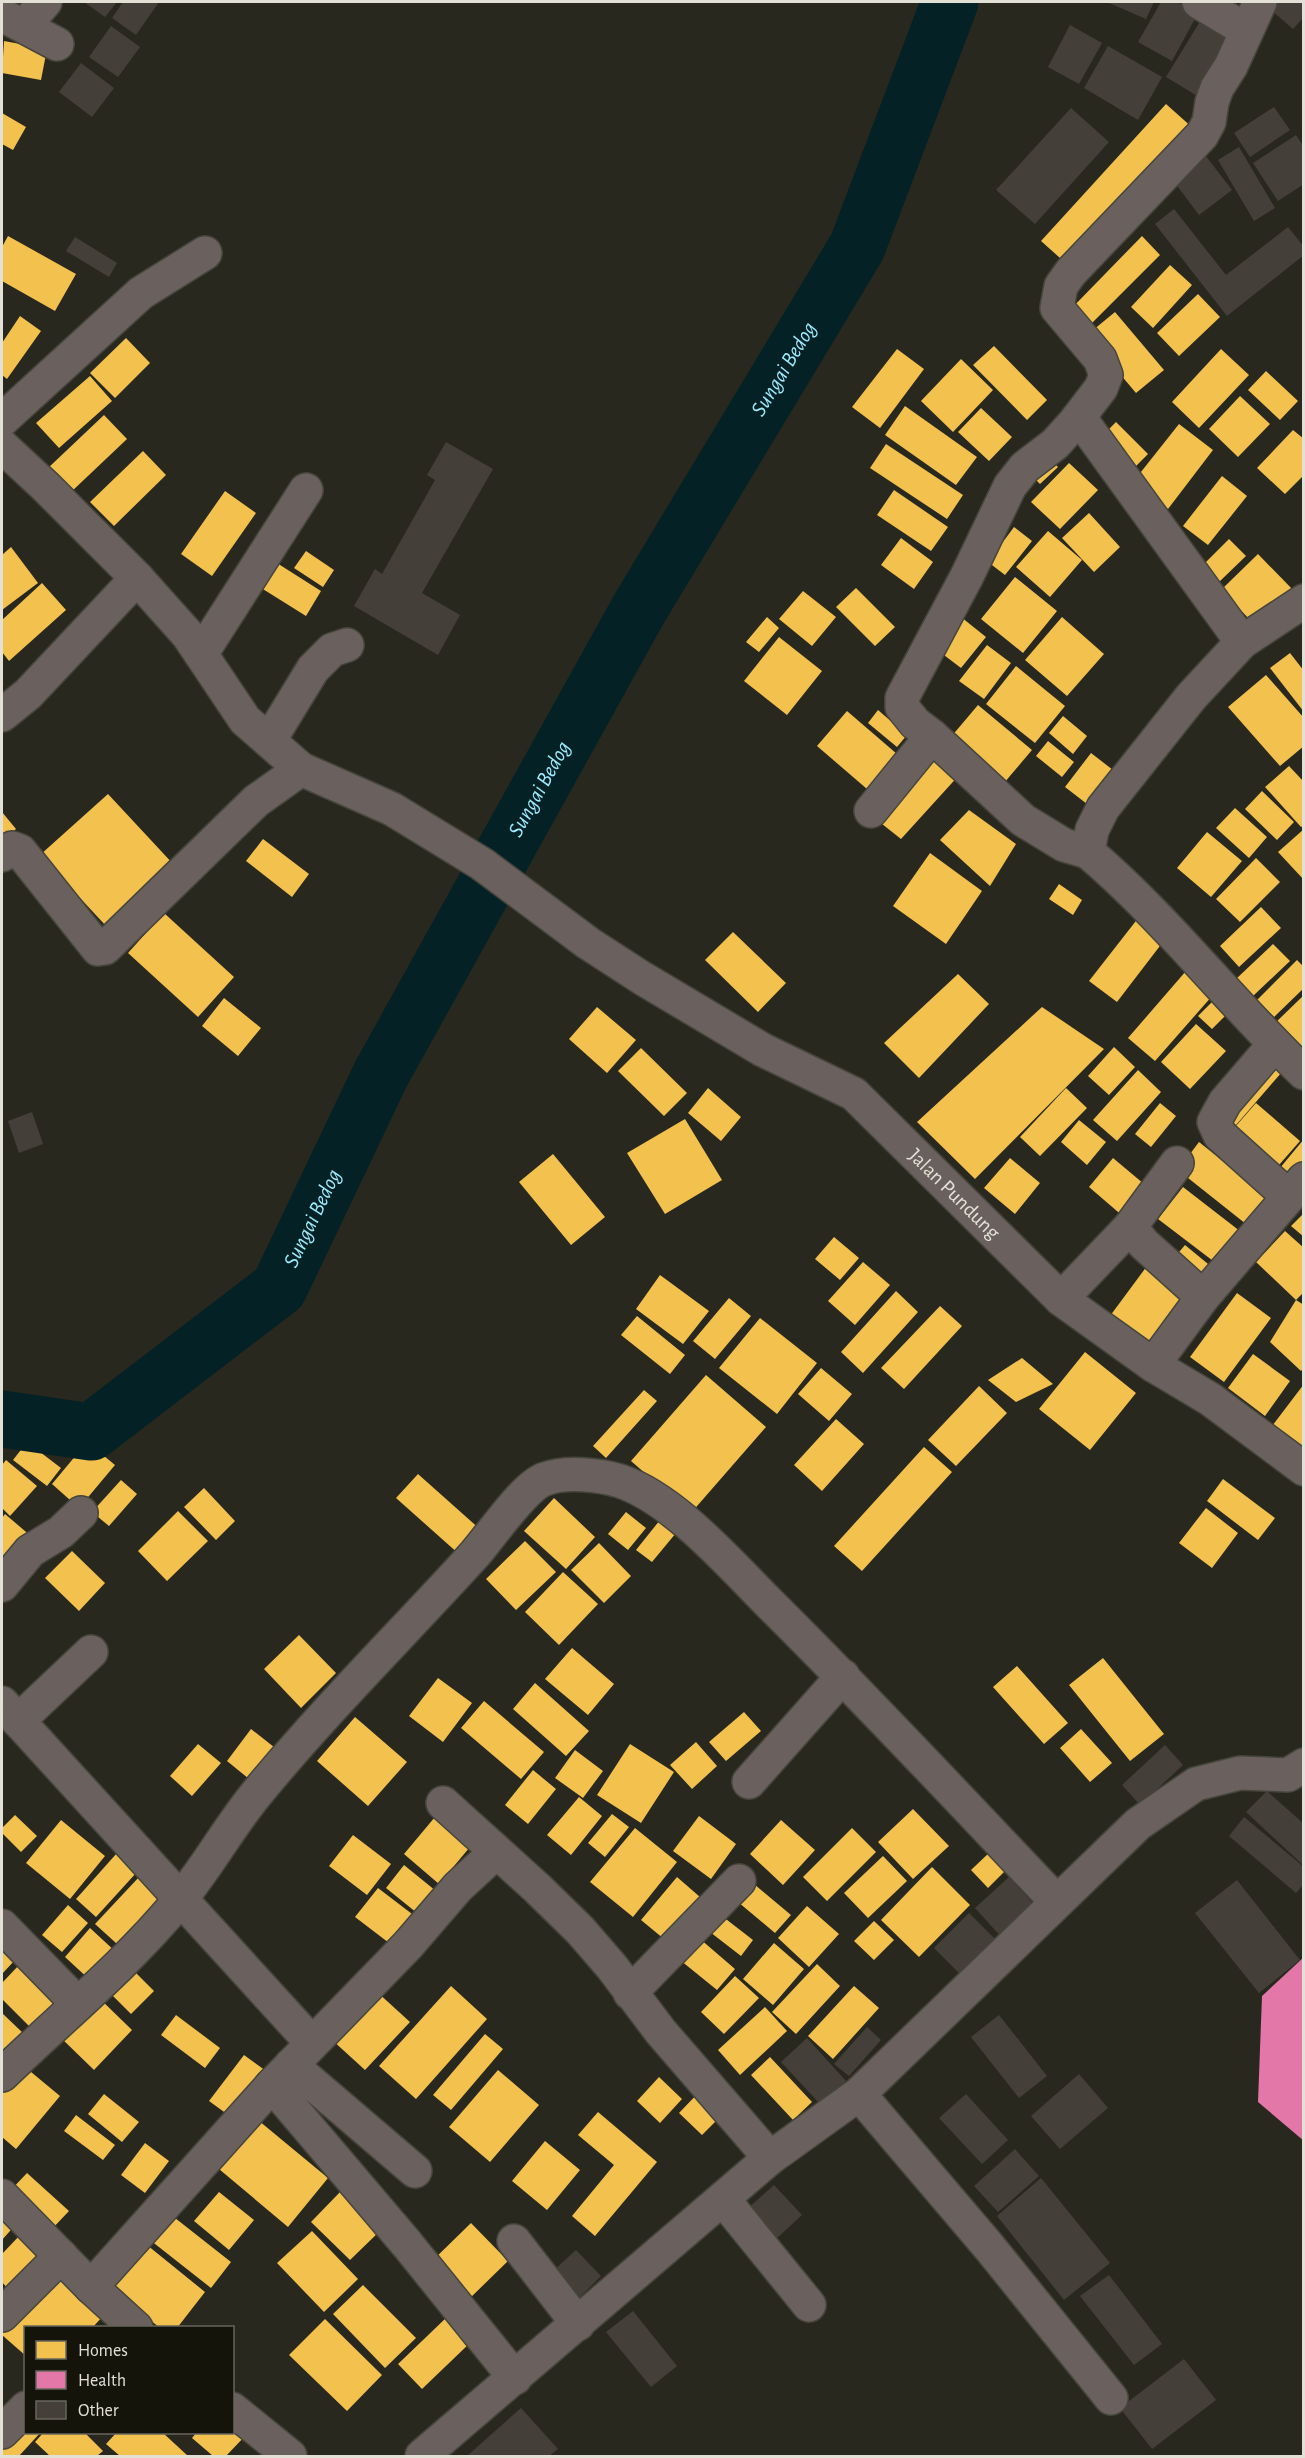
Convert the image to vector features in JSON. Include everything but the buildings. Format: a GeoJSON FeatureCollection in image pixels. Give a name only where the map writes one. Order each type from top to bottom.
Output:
{"type":"FeatureCollection","features":[{"type":"Feature","properties":{"kind":"street"},"geometry":{"type":"LineString","coordinates":[[1199,2],[1253,16],[1231,66],[1217,88],[1209,122],[1202,135],[1071,272],[1061,286],[1057,308],[1100,359],[1106,375],[1101,388],[1055,444],[1025,467],[1010,486],[967,576],[909,681],[902,698],[902,707],[915,723],[1023,820],[1064,845],[1088,852],[1131,892],[1274,1045],[1304,1073]]}},
{"type":"Feature","properties":{"kind":"street"},"geometry":{"type":"LineString","coordinates":[[24,14],[57,44]]}},
{"type":"Feature","properties":{"kind":"street"},"geometry":{"type":"LineString","coordinates":[[2,420],[141,293],[205,253]]}},
{"type":"Feature","properties":{"kind":"street"},"geometry":{"type":"LineString","coordinates":[[1078,417],[1242,642]]}},
{"type":"Feature","properties":{"kind":"street","name":"Jalan Pundung"},"geometry":{"type":"LineString","coordinates":[[2,446],[137,578],[188,635],[245,720],[301,769],[392,809],[482,864],[588,943],[642,978],[763,1050],[854,1094],[1061,1299],[1153,1365],[1210,1399],[1304,1469]]}},
{"type":"Feature","properties":{"kind":"street"},"geometry":{"type":"LineString","coordinates":[[201,654],[306,490]]}},
{"type":"Feature","properties":{"kind":"street"},"geometry":{"type":"LineString","coordinates":[[2,715],[28,694],[137,578]]}},
{"type":"Feature","properties":{"kind":"street"},"geometry":{"type":"LineString","coordinates":[[1088,852],[1092,830],[1103,808],[1191,697],[1242,642],[1304,602]]}},
{"type":"Feature","properties":{"kind":"street"},"geometry":{"type":"LineString","coordinates":[[269,741],[313,669],[332,650],[347,645]]}},
{"type":"Feature","properties":{"kind":"street"},"geometry":{"type":"LineString","coordinates":[[871,811],[932,736]]}},
{"type":"Feature","properties":{"kind":"street"},"geometry":{"type":"LineString","coordinates":[[2,855],[12,848],[20,851],[98,949],[105,948],[256,801],[301,769]]}},
{"type":"Feature","properties":{"kind":"street"},"geometry":{"type":"LineString","coordinates":[[1153,1365],[1203,1297],[1296,1187],[1220,1135],[1214,1122],[1225,1102],[1274,1045]]}},
{"type":"Feature","properties":{"kind":"street"},"geometry":{"type":"LineString","coordinates":[[1061,1299],[1130,1227],[1178,1163]]}},
{"type":"Feature","properties":{"kind":"street"},"geometry":{"type":"LineString","coordinates":[[1130,1227],[1144,1244],[1203,1297]]}},
{"type":"Feature","properties":{"kind":"street"},"geometry":{"type":"LineString","coordinates":[[2,2075],[132,1953],[180,1900],[250,1802],[336,1701],[476,1552],[526,1492],[544,1479],[593,1476],[619,1481],[645,1493],[692,1528],[724,1556],[843,1676],[1056,1901]]}},
{"type":"Feature","properties":{"kind":"street"},"geometry":{"type":"LineString","coordinates":[[2,1585],[30,1551],[61,1532],[81,1513]]}},
{"type":"Feature","properties":{"kind":"street"},"geometry":{"type":"LineString","coordinates":[[91,1652],[10,1712],[180,1900],[292,2064],[407,2244],[515,2378]]}},
{"type":"Feature","properties":{"kind":"street"},"geometry":{"type":"LineString","coordinates":[[749,1782],[843,1676]]}},
{"type":"Feature","properties":{"kind":"street"},"geometry":{"type":"LineString","coordinates":[[422,2457],[770,2158],[859,2094],[1138,1824],[1196,1784],[1240,1773],[1288,1775],[1304,1765]]}},
{"type":"Feature","properties":{"kind":"street"},"geometry":{"type":"LineString","coordinates":[[443,1803],[580,1930],[630,1993],[770,2158]]}},
{"type":"Feature","properties":{"kind":"street"},"geometry":{"type":"LineString","coordinates":[[91,2287],[292,2064],[408,1945],[458,1887],[496,1852]]}},
{"type":"Feature","properties":{"kind":"street"},"geometry":{"type":"LineString","coordinates":[[630,1993],[739,1881]]}},
{"type":"Feature","properties":{"kind":"street"},"geometry":{"type":"LineString","coordinates":[[2,1926],[78,2004]]}},
{"type":"Feature","properties":{"kind":"street"},"geometry":{"type":"LineString","coordinates":[[292,2064],[415,2171]]}},
{"type":"Feature","properties":{"kind":"street"},"geometry":{"type":"LineString","coordinates":[[859,2094],[990,2248],[1111,2398]]}},
{"type":"Feature","properties":{"kind":"street"},"geometry":{"type":"LineString","coordinates":[[2,2196],[91,2287],[120,2323]]}},
{"type":"Feature","properties":{"kind":"street"},"geometry":{"type":"LineString","coordinates":[[723,2199],[809,2305]]}},
{"type":"Feature","properties":{"kind":"street"},"geometry":{"type":"LineString","coordinates":[[514,2241],[578,2324]]}},
{"type":"Feature","properties":{"kind":"street"},"geometry":{"type":"LineString","coordinates":[[2,2315],[61,2256]]}},
{"type":"Feature","properties":{"kind":"street"},"geometry":{"type":"LineString","coordinates":[[2,2432],[24,2410]]}},
{"type":"Feature","properties":{"kind":"street"},"geometry":{"type":"LineString","coordinates":[[234,2411],[290,2457]]}},
{"type":"Feature","properties":{"kind":"waterway","name":"Sungai Bedog"},"geometry":{"type":"LineString","coordinates":[[2,1419],[91,1432],[279,1288],[381,1074],[639,609],[857,247],[950,2]]}}]}
